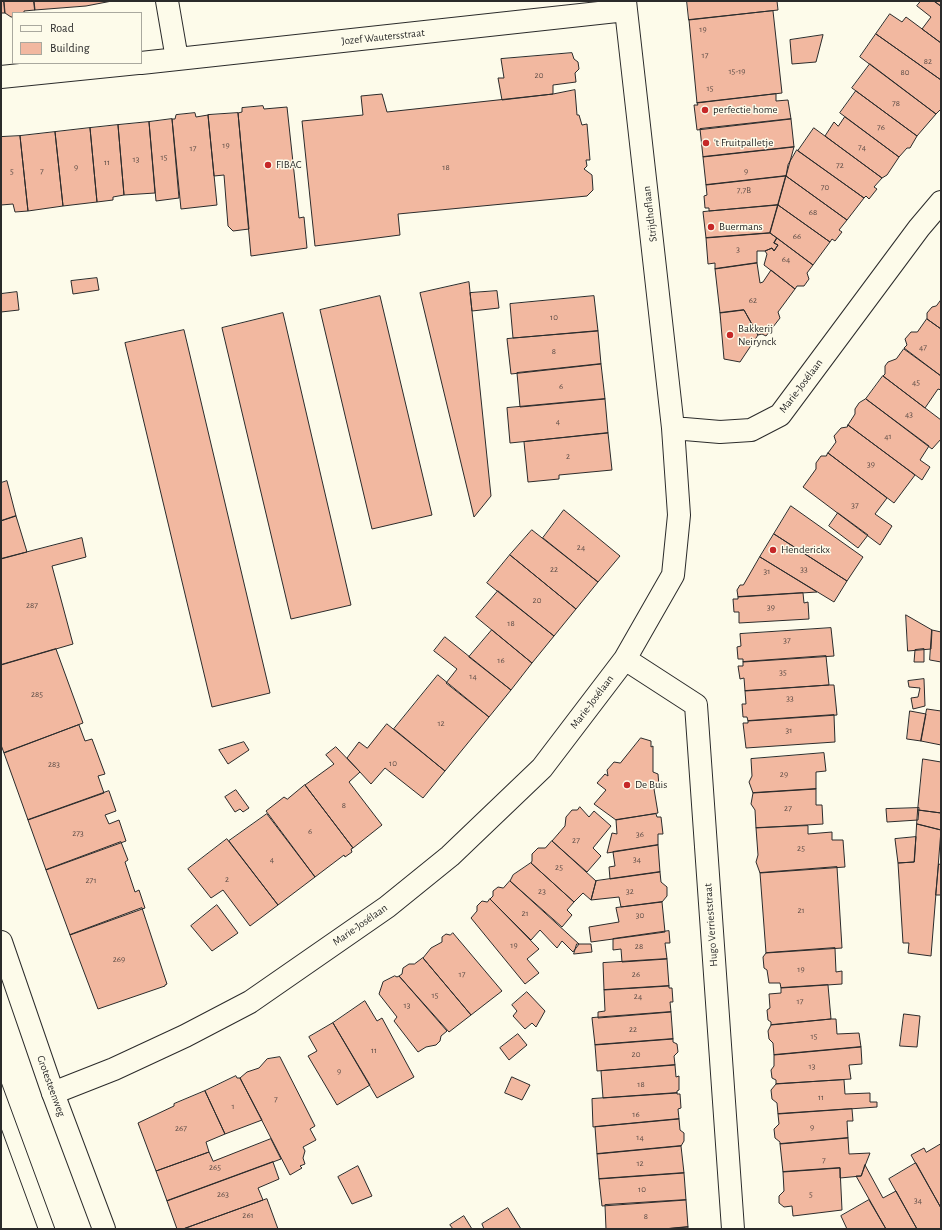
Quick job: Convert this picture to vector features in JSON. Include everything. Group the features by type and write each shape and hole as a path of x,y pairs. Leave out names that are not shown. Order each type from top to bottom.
{"street":[{"path":"167,1 177,59"},
{"name":"Jozef Wautersstraat","path":"142,63 625,5"},
{"name":"Strijdhoflaan","path":"625,5 673,428"},
{"path":"1,77 128,64"},
{"name":"Marie-Josélaan","path":"53,1093 149,1052 250,1002 387,907 450,856 542,768 624,659 673,574 679,515 673,428 720,432 752,430 780,415 914,234 941,202"},
{"name":"Hugo Verrieststraat","path":"624,659 696,705 733,1229"},
{"name":"Grotesteenweg","path":"1,942 53,1093 104,1229"}],"building":[{"path":"1,1 4,1 5,13 1,13"},
{"path":"4,1 34,1 35,10 12,12 12,17 5,13"},
{"path":"34,1 112,1 86,6 35,10"},
{"path":"687,1 777,1 778,10 689,20"},
{"path":"921,1 934,1 941,6 941,43 922,29 931,17 917,6"},
{"path":"934,1 941,1 941,6"},
{"path":"773,11 782,93 697,103 689,20"},
{"path":"890,14 902,22 906,17 941,43 941,80 876,34"},
{"path":"876,34 941,80 941,109 936,114 860,57"},
{"path":"823,35 816,62 792,64 790,40"},
{"path":"572,53 574,59 578,62 579,69 575,73 576,82 553,85 553,94 502,100 498,78 504,78 501,59"},
{"path":"870,64 936,114 917,136 852,88"},
{"path":"575,90 577,115 579,115 582,125 587,124 590,160 586,160 587,166 584,169 592,175 593,190 587,196 398,214 400,235 315,246 302,121 363,115 361,96 382,94 387,112 553,94"},
{"path":"856,91 917,136 910,148 907,148 899,157 840,113"},
{"path":"776,94 776,101 788,100 791,119 697,130 694,105 698,105 697,103"},
{"name":"FIBAC","path":"263,106 264,109 287,107 299,218 304,217 307,248 251,256 238,113 242,112 242,108"},
{"path":"195,113 196,117 208,115 217,205 181,209 172,119 175,119 176,115"},
{"path":"238,113 249,229 233,231 228,226 224,175 214,176 208,115"},
{"path":"845,117 899,157 887,175 882,178 825,136 834,122 838,126"},
{"path":"172,119 179,198 156,201 149,122"},
{"path":"791,119 794,147 703,157 700,129"},
{"path":"149,122 155,193 124,195 118,125"},
{"path":"118,125 124,195 113,197 113,200 97,202 90,128"},
{"path":"90,128 97,202 63,206 55,132"},
{"path":"814,128 882,178 874,187 877,189 869,199 866,196 864,198 798,151"},
{"path":"55,132 63,206 28,211 20,136"},
{"path":"20,136 28,211 15,212 13,204 1,205 1,137"},
{"path":"794,147 786,176 706,185 703,157"},
{"path":"797,150 864,198 847,220 786,176 788,165"},
{"path":"786,176 847,220 839,230 842,232 835,241 832,239 830,242 778,205"},
{"path":"786,176 778,205 709,211 709,208 705,208 704,196 707,195 706,185"},
{"path":"778,205 830,242 813,265 770,233"},
{"path":"778,205 770,233 706,238 703,212"},
{"path":"770,233 777,238 774,243 778,245 774,251 772,248 765,251 757,251 757,263 715,269 715,263 708,264 706,238"},
{"path":"777,238 813,265 807,273 809,279 804,286 797,286 795,289 764,265 767,254 765,251 772,248 774,251 778,245 774,243"},
{"path":"757,263 760,283 763,282 771,270 795,289 778,312 780,318 766,336 762,334 758,335 744,310 720,313 715,269"},
{"path":"97,278 99,290 73,294 71,281"},
{"path":"469,282 491,496 474,517 420,293"},
{"path":"497,291 499,308 472,311 470,293"},
{"path":"17,292 19,310 1,312 1,294"},
{"path":"380,296 432,515 372,529 320,310"},
{"path":"594,296 598,331 513,338 510,304"},
{"path":"941,300 941,329 927,319 927,313"},
{"path":"744,310 758,335 740,362 724,359 720,313"},
{"path":"283,313 351,605 291,619 222,328"},
{"path":"927,319 941,329 941,376 904,348 907,345 905,339 911,332 917,332"},
{"path":"184,330 270,693 212,707 125,343"},
{"path":"598,331 601,364 511,374 507,339"},
{"path":"904,349 941,376 941,390 938,389 925,408 883,376 885,374 885,366 888,362 896,359"},
{"path":"601,364 605,399 520,407 517,373"},
{"path":"883,376 941,420 941,439 932,449 866,399"},
{"path":"605,399 608,433 510,443 507,408"},
{"path":"866,399 929,446 920,460 930,467 922,480 848,425 855,414 855,409 859,403"},
{"path":"848,425 915,475 894,503 828,453 836,442 834,436 841,428 847,427"},
{"path":"608,433 612,470 559,475 559,479 528,482 524,442"},
{"path":"828,453 887,498 875,514 892,526 880,545 803,487 816,469 816,463 821,456 826,456"},
{"path":"7,481 16,516 1,521 1,483"},
{"path":"791,506 863,557 847,581 774,534"},
{"path":"564,510 620,556 598,582 543,538"},
{"path":"838,513 868,535 858,548 829,526"},
{"path":"16,516 27,552 1,559 1,521"},
{"path":"532,530 598,582 576,609 510,555"},
{"path":"774,534 847,581 834,602 760,557"},
{"path":"82,538 86,557 52,566 73,644 1,665 1,559"},
{"path":"510,555 576,609 554,636 487,583"},
{"path":"760,557 817,592 738,597 737,590 740,585 743,585"},
{"path":"498,591 554,636 532,663 476,617"},
{"path":"803,593 804,603 808,602 809,619 739,623 739,612 734,612 733,599 738,599 738,597"},
{"path":"906,615 932,630 931,649 908,651"},
{"path":"831,628 834,656 743,662 743,659 738,659 737,647 741,646 740,634"},
{"path":"492,630 532,663 511,690 469,657"},
{"path":"932,630 941,632 941,662 930,660"},
{"path":"445,637 511,690 489,717 446,683 457,669 434,651"},
{"path":"56,649 83,723 4,753 1,745 1,665"},
{"path":"924,649 924,662 914,662 915,650"},
{"path":"826,656 829,685 745,691 744,678 740,679 738,666 743,666 743,662"},
{"path":"438,675 489,717 445,771 394,729"},
{"path":"924,679 925,706 913,709 911,698 918,697 920,688 909,687 908,681"},
{"path":"834,685 837,715 748,721 747,717 743,717 742,704 746,704 745,691"},
{"path":"927,709 941,711 941,745 921,741"},
{"path":"910,711 926,714 921,741 907,739"},
{"path":"834,715 835,742 746,748 743,723 748,723 748,721"},
{"path":"387,724 445,771 423,798 385,768 371,784 347,758 359,742 367,748"},
{"path":"79,725 85,741 92,739 105,774 98,776 104,793 28,820 4,753"},
{"path":"641,738 651,741 651,747 653,746 653,772 658,774 659,786 654,789 658,813 616,820 594,804 606,790 597,783 605,774 608,776 607,770 614,762 620,763"},
{"path":"244,742 249,750 228,764 219,750"},
{"path":"336,747 360,772 349,782 382,825 353,848 305,785 334,764 326,755"},
{"path":"824,753 826,771 816,772 816,789 753,793 749,782 752,776 751,759"},
{"path":"923,759 941,762 941,813 918,810"},
{"path":"305,785 353,848 351,849 352,852 345,857 344,855 315,877 266,811 284,797 287,799"},
{"path":"816,789 816,805 822,805 823,824 756,828 755,810 751,804 753,793"},
{"path":"236,790 249,808 243,812 240,809 235,812 225,797"},
{"path":"109,791 116,811 105,815 109,824 119,820 126,841 46,870 28,820"},
{"path":"580,807 589,817 594,811 611,826 593,848 601,856 587,872 552,841 565,826 566,817 572,810 577,810"},
{"path":"919,808 918,820 887,822 886,809"},
{"path":"918,810 941,813 941,830 917,824"},
{"path":"267,814 315,877 278,905 229,841"},
{"path":"656,814 657,817 661,817 663,834 658,834 658,845 607,853 612,833 617,834 616,820"},
{"path":"917,824 941,830 931,956 908,953 909,943 903,943 898,863 914,862"},
{"path":"808,826 808,834 832,832 832,840 843,840 845,867 760,873 756,862 758,855 756,828"},
{"path":"916,837 914,862 898,863 895,839"},
{"path":"227,839 278,905 250,926 223,890 211,898 188,869"},
{"path":"552,841 596,881 591,900 583,893 574,902 531,863 532,854 538,848 545,848"},
{"path":"121,842 128,860 125,862 135,892 139,890 145,908 70,935 46,870"},
{"path":"658,845 660,872 610,879 609,867 615,866 613,852"},
{"path":"531,863 574,902 567,910 572,915 562,927 510,881 513,875"},
{"path":"939,864 941,865 941,895 936,895"},
{"path":"837,867 842,948 766,953 760,873"},
{"path":"660,872 661,882 667,887 667,896 662,902 621,907 619,897 591,900 596,881"},
{"path":"510,881 579,944 573,952 562,941 557,948 540,930 531,940 490,899 493,896 493,891 498,887 503,888"},
{"path":"490,899 539,949 527,959 539,973 525,984 471,918 477,911 477,906 482,901 487,902"},
{"path":"662,902 665,932 591,942 589,927 619,922 616,908"},
{"path":"217,905 238,933 212,951 191,926"},
{"path":"142,908 167,984 98,1009 70,935"},
{"path":"669,931 670,943 665,943 667,959 622,962 621,949 613,950 613,939"},
{"path":"453,933 502,991 471,1015 423,958 431,948 442,942 442,937 446,934 450,935"},
{"path":"577,944 591,944 592,952 574,954"},
{"path":"835,948 836,972 842,971 842,984 781,988 780,983 769,983 767,970 764,968 763,957 766,953"},
{"path":"423,958 471,1015 449,1032 399,976 402,974 403,968 409,964 414,964"},
{"path":"667,959 669,986 604,990 603,963"},
{"path":"395,976 399,976 447,1031 441,1036 440,1041 436,1045 426,1047 418,1052 394,1021 397,1017 379,994 383,982"},
{"path":"828,985 831,1019 771,1025 771,1022 768,1020 767,1010 770,1008 769,994 781,993 781,988"},
{"path":"669,986 669,988 672,988 673,1002 670,1002 671,1012 598,1018 598,1012 605,1011 604,990"},
{"path":"527,992 545,1011 536,1027 532,1023 525,1029 513,1016 517,1011 512,1005"},
{"path":"365,1001 377,1021 382,1018 414,1077 377,1098 333,1023"},
{"path":"671,1012 673,1039 595,1045 592,1018"},
{"path":"904,1014 920,1016 917,1047 900,1046"},
{"path":"836,1019 837,1034 859,1033 861,1047 774,1055 773,1043 769,1039 768,1031 771,1025"},
{"path":"333,1023 370,1085 337,1105 308,1056 317,1051 309,1037"},
{"path":"518,1034 527,1045 509,1060 500,1048"},
{"path":"673,1039 673,1042 677,1044 678,1052 674,1056 675,1065 597,1071 595,1045"},
{"path":"861,1047 862,1064 849,1065 851,1079 776,1084 776,1080 772,1078 771,1070 774,1066 774,1055"},
{"path":"280,1057 315,1126 310,1129 316,1140 303,1147 305,1151 303,1158 305,1164 300,1166 302,1168 290,1175 240,1078 247,1072 259,1068 267,1059"},
{"path":"675,1065 676,1077 679,1076 679,1090 677,1093 603,1098 601,1071"},
{"path":"236,1076 237,1078 240,1078 262,1120 225,1134 205,1091"},
{"path":"512,1077 530,1085 522,1100 505,1093"},
{"path":"844,1080 845,1094 870,1093 870,1102 877,1102 877,1107 778,1114 777,1103 772,1099 771,1090 776,1084"},
{"path":"205,1091 225,1134 206,1142 209,1152 156,1171 138,1123 174,1106 174,1104"},
{"path":"680,1094 681,1108 678,1109 679,1119 593,1127 592,1099"},
{"path":"852,1109 853,1121 847,1121 848,1138 780,1144 780,1142 775,1138 774,1129 779,1124 778,1114"},
{"path":"679,1119 680,1130 684,1133 684,1141 681,1146 597,1154 595,1127"},
{"path":"848,1138 849,1154 870,1153 861,1176 840,1178 840,1168 783,1172 780,1144"},
{"path":"271,1139 281,1159 167,1201 156,1171 209,1152 213,1161"},
{"path":"941,1144 941,1208 911,1155 924,1148 926,1152"},
{"path":"681,1146 684,1173 599,1179 597,1154"},
{"path":"273,1162 279,1179 258,1188 263,1200 183,1229 177,1229 167,1201"},
{"path":"916,1163 941,1208 941,1229 917,1229 889,1179"},
{"path":"865,1165 883,1198 896,1191 917,1229 886,1229 856,1176 861,1176"},
{"path":"358,1166 372,1196 352,1204 338,1177"},
{"path":"840,1168 842,1210 793,1216 792,1206 784,1207 779,1203 779,1196 784,1191 783,1172"},
{"path":"684,1173 686,1200 602,1206 599,1179"},
{"path":"267,1199 278,1229 183,1229 263,1200"},
{"path":"686,1200 688,1227 664,1229 606,1229 605,1205"},
{"path":"869,1200 886,1229 847,1229 841,1216"},
{"path":"508,1208 521,1229 484,1229 482,1224"},
{"path":"464,1216 472,1229 453,1229 450,1225"},
{"path":"688,1227 688,1229 664,1229"}],"tram line":[{"path":"1,1082 55,1229"},
{"path":"1,1128 38,1229"}],"place":[{"name":"perfectie home","path":"705,110"},
{"name":"'t Fruitpalletje","path":"706,143"},
{"name":"FIBAC","path":"268,165"},
{"name":"Buermans","path":"711,227"},
{"name":"Bakkerij Neirynck","path":"730,335"},
{"name":"Henderickx","path":"773,550"},
{"name":"De Buis","path":"627,785"}]}
